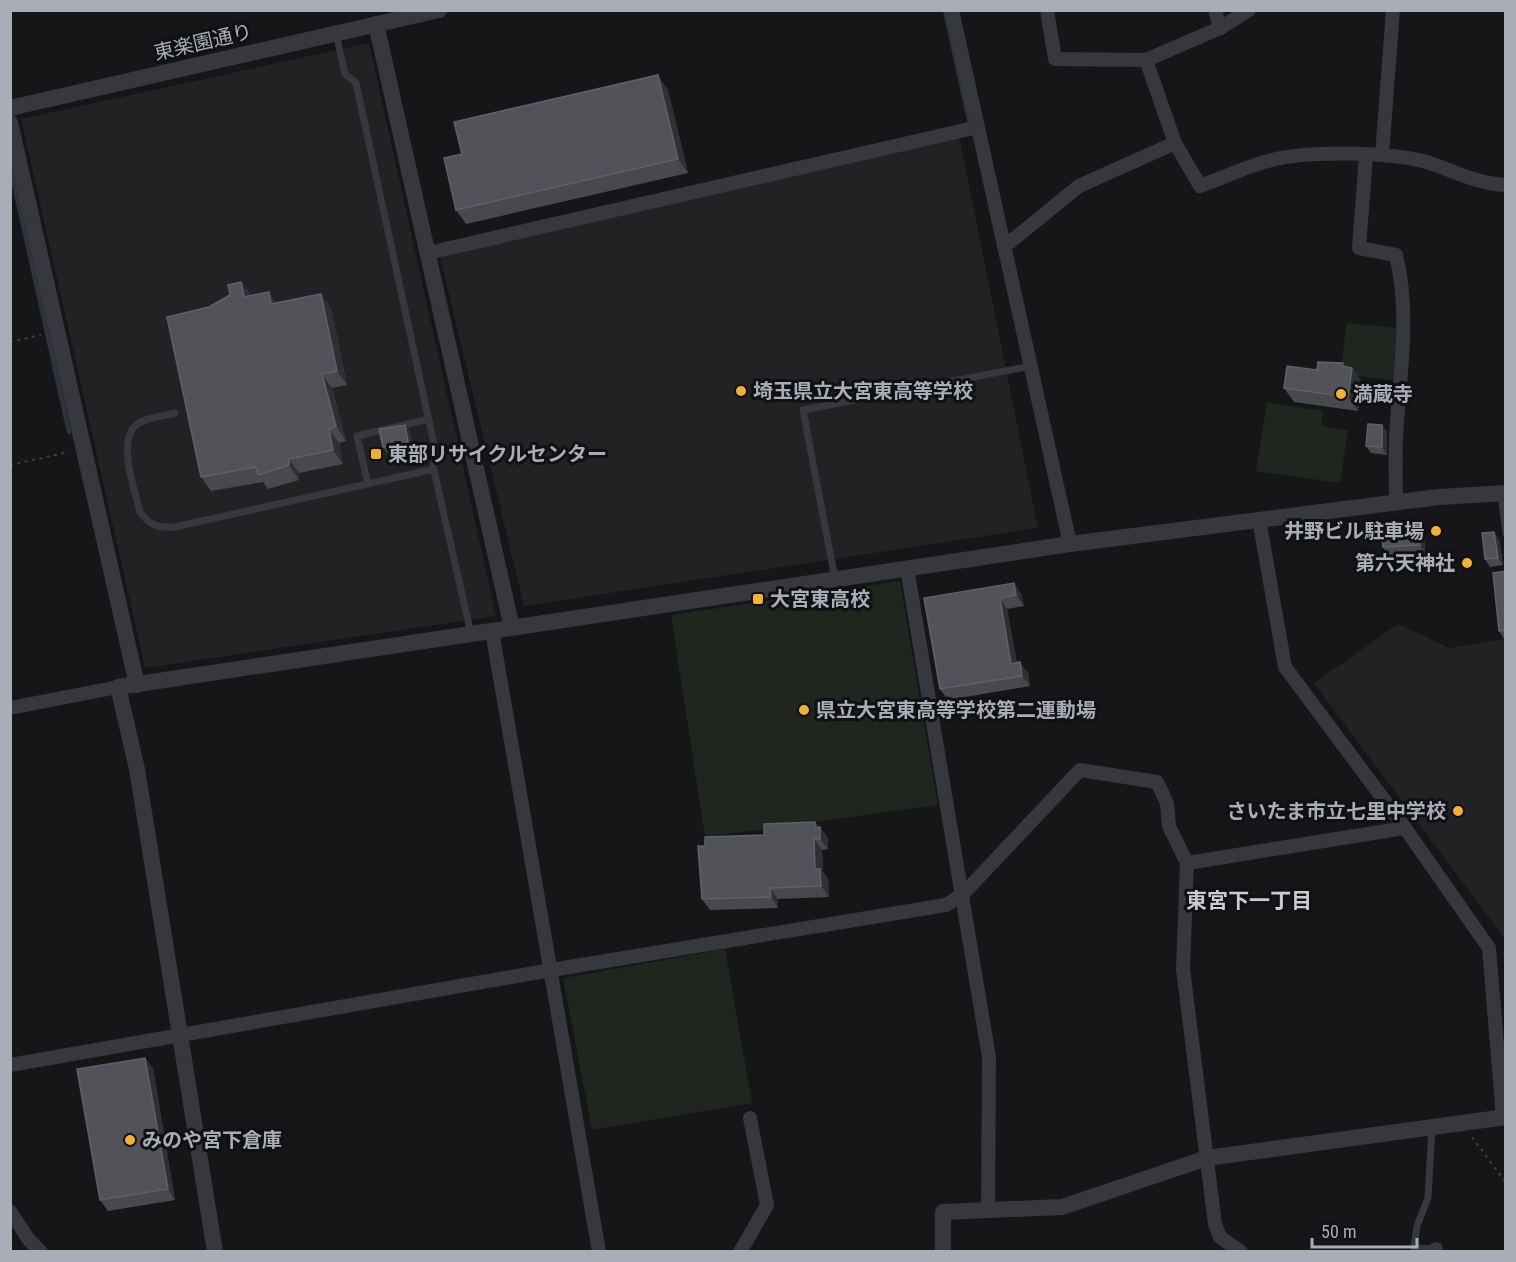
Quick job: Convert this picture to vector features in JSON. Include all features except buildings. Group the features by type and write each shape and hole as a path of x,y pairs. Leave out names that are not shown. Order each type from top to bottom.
{"street":[{"name":"東楽園通り","path":"10,108 439,10"},
{"path":"952,10 1070,544"},
{"path":"1047,10 1054,59 1146,60 1221,28 1250,10"},
{"path":"1215,10 1221,28"},
{"path":"1382,155 1393,10"},
{"path":"376,24 512,628"},
{"path":"1146,60 1175,143 1200,186 1270,160 1318,155 1382,155 1424,162 1475,182 1506,185"},
{"path":"10,122 137,685"},
{"path":"428,253 978,128"},
{"path":"1004,247 1079,186 1175,143"},
{"path":"1366,155 1359,248 1396,255 1402,278 1404,330 1396,439 1396,502"},
{"path":"10,708 118,687 1070,544 1396,502 1503,493"},
{"path":"943,1251 943,1212 1062,1207 1207,1158 1504,1118 1489,948 1405,828 1284,667 1259,519"},
{"path":"907,568 989,1057 987,1210"},
{"path":"492,631 599,1251"},
{"path":"118,687 137,769 182,1035 215,1251"},
{"path":"10,1065 550,970 946,906 962,895 1080,770 1157,782 1167,803 1169,826 1187,863 1183,969 1217,1231 1220,1238 1241,1251"},
{"path":"1187,863 1405,828"},
{"path":"740,1251 767,1205 750,1118"},
{"path":"10,1211 29,1240 41,1251"}],"lane":[{"path":"336,33 345,74 356,83 429,419 437,458 434,469 471,634"},
{"path":"835,579 803,410 1030,366"},
{"path":"175,413 139,422 132,428 127,445 140,512 146,522 155,526 176,528 434,469"},
{"path":"368,484 357,436 429,419"},
{"path":"1503,493 1506,533"},
{"path":"1432,1127 1428,1198 1417,1226 1414,1248 1436,1250"}],"path":[{"path":"10,342 59,332"},
{"path":"10,465 84,448"},
{"path":"1462,1124 1506,1183"}],"shaded area":[{"name":"東部リサイクルセンター","path":"369,43 496,616 145,668 21,119"},
{"name":"埼玉県立大宮東高等学校","path":"959,136 1038,528 524,606 439,253"},
{"path":"1346,323 1399,328 1394,380 1341,374"},
{"path":"1267,402 1323,411 1321,426 1348,430 1340,483 1256,471"},
{"name":"県立大宮東高等学校第二運動場","path":"900,581 938,805 705,837 671,615"},
{"name":"さいたま市立七里中学校","path":"1398,624 1450,648 1505,639 1505,939 1314,683"},
{"path":"725,949 752,1103 592,1130 563,978"}],"waterway":[{"path":"945,10 970,124"},
{"path":"10,166 69,432"}],"place":[{"name":"埼玉県立大宮東高等学校","path":"741,391"},
{"name":"満蔵寺","path":"1341,394"},
{"name":"東部リサイクルセンター","path":"376,454"},
{"name":"井野ビル駐車場","path":"1436,531"},
{"name":"第六天神社","path":"1467,563"},
{"name":"大宮東高校","path":"758,599"},
{"name":"県立大宮東高等学校第二運動場","path":"804,710"},
{"name":"さいたま市立七里中学校","path":"1458,811"},
{"name":"みのや宮下倉庫","path":"130,1140"}],"district":[{"name":"東宮下一丁目","path":"1249,901"}]}
